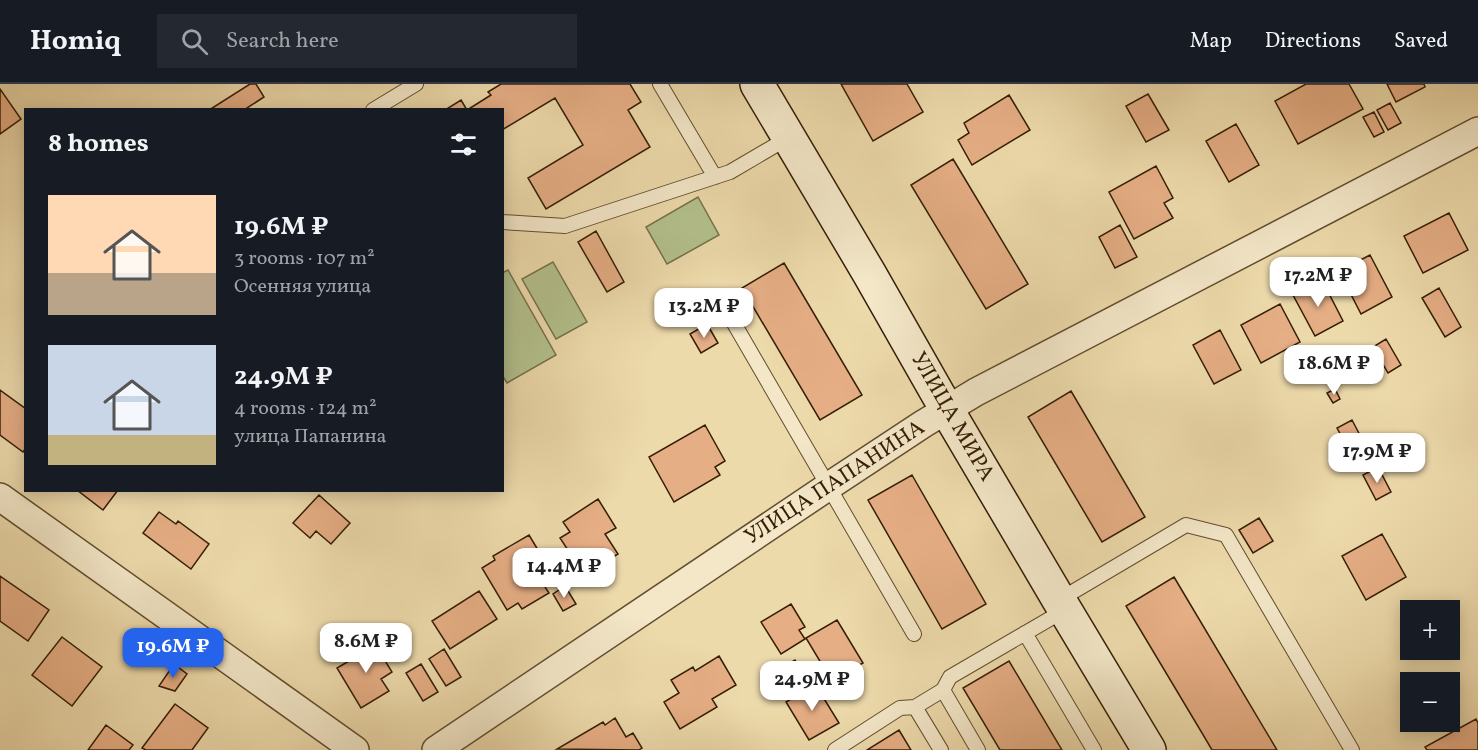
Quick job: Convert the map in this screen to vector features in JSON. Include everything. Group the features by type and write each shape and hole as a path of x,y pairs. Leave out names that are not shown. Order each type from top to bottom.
{"street":[{"name":"УЛИЦА МИРА","path":"757,84 1149,750"},
{"name":"УЛИЦА ПАПАНИНА","path":"436,750 829,486 976,392 1478,131"},
{"path":"0,497 356,750"}],"lane":[{"path":"376,108 416,84"},
{"path":"660,84 715,177"},
{"path":"504,222 565,226 729,172 788,138"},
{"path":"728,313 914,634"},
{"path":"835,750 900,708 915,707 943,690 950,678 1025,633 1062,605 1186,525 1226,536 1352,750"},
{"path":"1025,633 1094,750"},
{"path":"943,690 978,750"},
{"path":"915,707 941,750"}],"green space":[{"path":"698,197 719,235 667,264 646,227"},
{"path":"553,262 587,322 556,339 522,279"},
{"path":"508,270 556,355 507,383 504,378 504,272"}],"building":[{"path":"250,84 256,84 264,97 247,108 212,108"},
{"path":"501,84 630,84 641,102 628,110 650,147 546,209 528,178 583,145 555,98 504,129 504,108 470,108 491,95 488,92"},
{"path":"841,84 907,84 923,112 873,141"},
{"path":"1306,84 1349,84 1363,109 1298,144 1275,101"},
{"path":"1387,84 1424,84 1425,87 1396,102"},
{"path":"0,89 21,119 0,134"},
{"path":"1148,94 1169,130 1146,142 1126,106"},
{"path":"1009,95 1030,130 972,165 958,140 969,133 964,123"},
{"path":"461,100 466,108 448,108"},
{"path":"1390,103 1401,123 1388,130 1377,110"},
{"path":"1374,112 1384,132 1374,137 1363,117"},
{"path":"1236,124 1259,165 1229,182 1206,141"},
{"path":"953,159 1028,284 986,309 911,185"},
{"path":"1156,166 1173,198 1164,203 1173,218 1134,239 1109,192"},
{"path":"1449,213 1468,250 1423,273 1404,236"},
{"path":"1120,225 1137,257 1115,268 1099,237"},
{"path":"596,231 624,282 607,292 578,242"},
{"path":"1370,255 1392,297 1361,314 1339,271"},
{"path":"784,263 862,395 820,420 742,288"},
{"path":"1322,280 1343,321 1315,336 1293,295"},
{"path":"1439,288 1461,327 1445,337 1422,298"},
{"path":"1280,304 1300,342 1261,363 1241,325"},
{"path":"707,324 718,343 701,353 690,334"},
{"path":"1220,330 1241,370 1214,384 1193,345"},
{"path":"1386,339 1401,365 1388,373 1373,347"},
{"path":"1335,389 1340,399 1333,403 1327,393"},
{"path":"0,390 24,408 24,451 0,435"},
{"path":"1071,391 1145,517 1102,542 1028,417"},
{"path":"1352,420 1363,441 1348,448 1337,428"},
{"path":"705,425 725,461 715,467 720,475 674,502 649,457"},
{"path":"1378,467 1391,492 1376,500 1363,475"},
{"path":"912,475 986,604 942,629 868,500"},
{"path":"80,492 116,492 103,510"},
{"path":"319,495 350,523 331,544 316,531 310,538 293,523"},
{"path":"598,499 616,528 605,534 618,554 594,569 587,557 577,564 560,538 570,532 563,522"},
{"path":"159,512 176,524 178,521 209,544 191,569 143,533"},
{"path":"1259,518 1273,541 1253,553 1239,530"},
{"path":"1382,534 1406,577 1366,600 1342,556"},
{"path":"529,535 556,580 545,587 549,593 522,609 518,603 507,610 482,568 495,560 493,556"},
{"path":"0,576 49,610 28,641 0,621"},
{"path":"1174,577 1277,750 1212,750 1126,606"},
{"path":"565,586 576,604 563,611 553,594"},
{"path":"479,591 497,619 450,649 432,621"},
{"path":"791,604 805,627 799,630 805,639 781,654 761,622"},
{"path":"837,620 863,663 839,677 830,664 824,668 806,638"},
{"path":"62,637 102,667 72,706 32,675"},
{"path":"373,641 392,672 381,679 389,691 361,708 337,668 354,658 351,655"},
{"path":"444,649 461,677 446,686 429,659"},
{"path":"719,656 736,685 712,699 717,707 680,729 664,702 679,693 671,680 693,667 695,671"},
{"path":"795,660 805,678 790,688 778,670"},
{"path":"1009,661 1062,750 1000,750 963,688"},
{"path":"174,664 187,674 175,691 159,686"},
{"path":"421,664 438,692 423,701 406,673"},
{"path":"815,684 839,723 809,740 786,702"},
{"path":"175,704 208,728 192,750 146,750 142,748"},
{"path":"615,718 626,737 633,733 642,748 639,750 557,749 603,722 605,725"},
{"path":"1476,719 1478,750 1427,750 1425,747 1452,732 1460,732 1460,728"},
{"path":"106,725 133,745 129,750 88,750"},
{"path":"899,730 911,750 867,750"}]}
